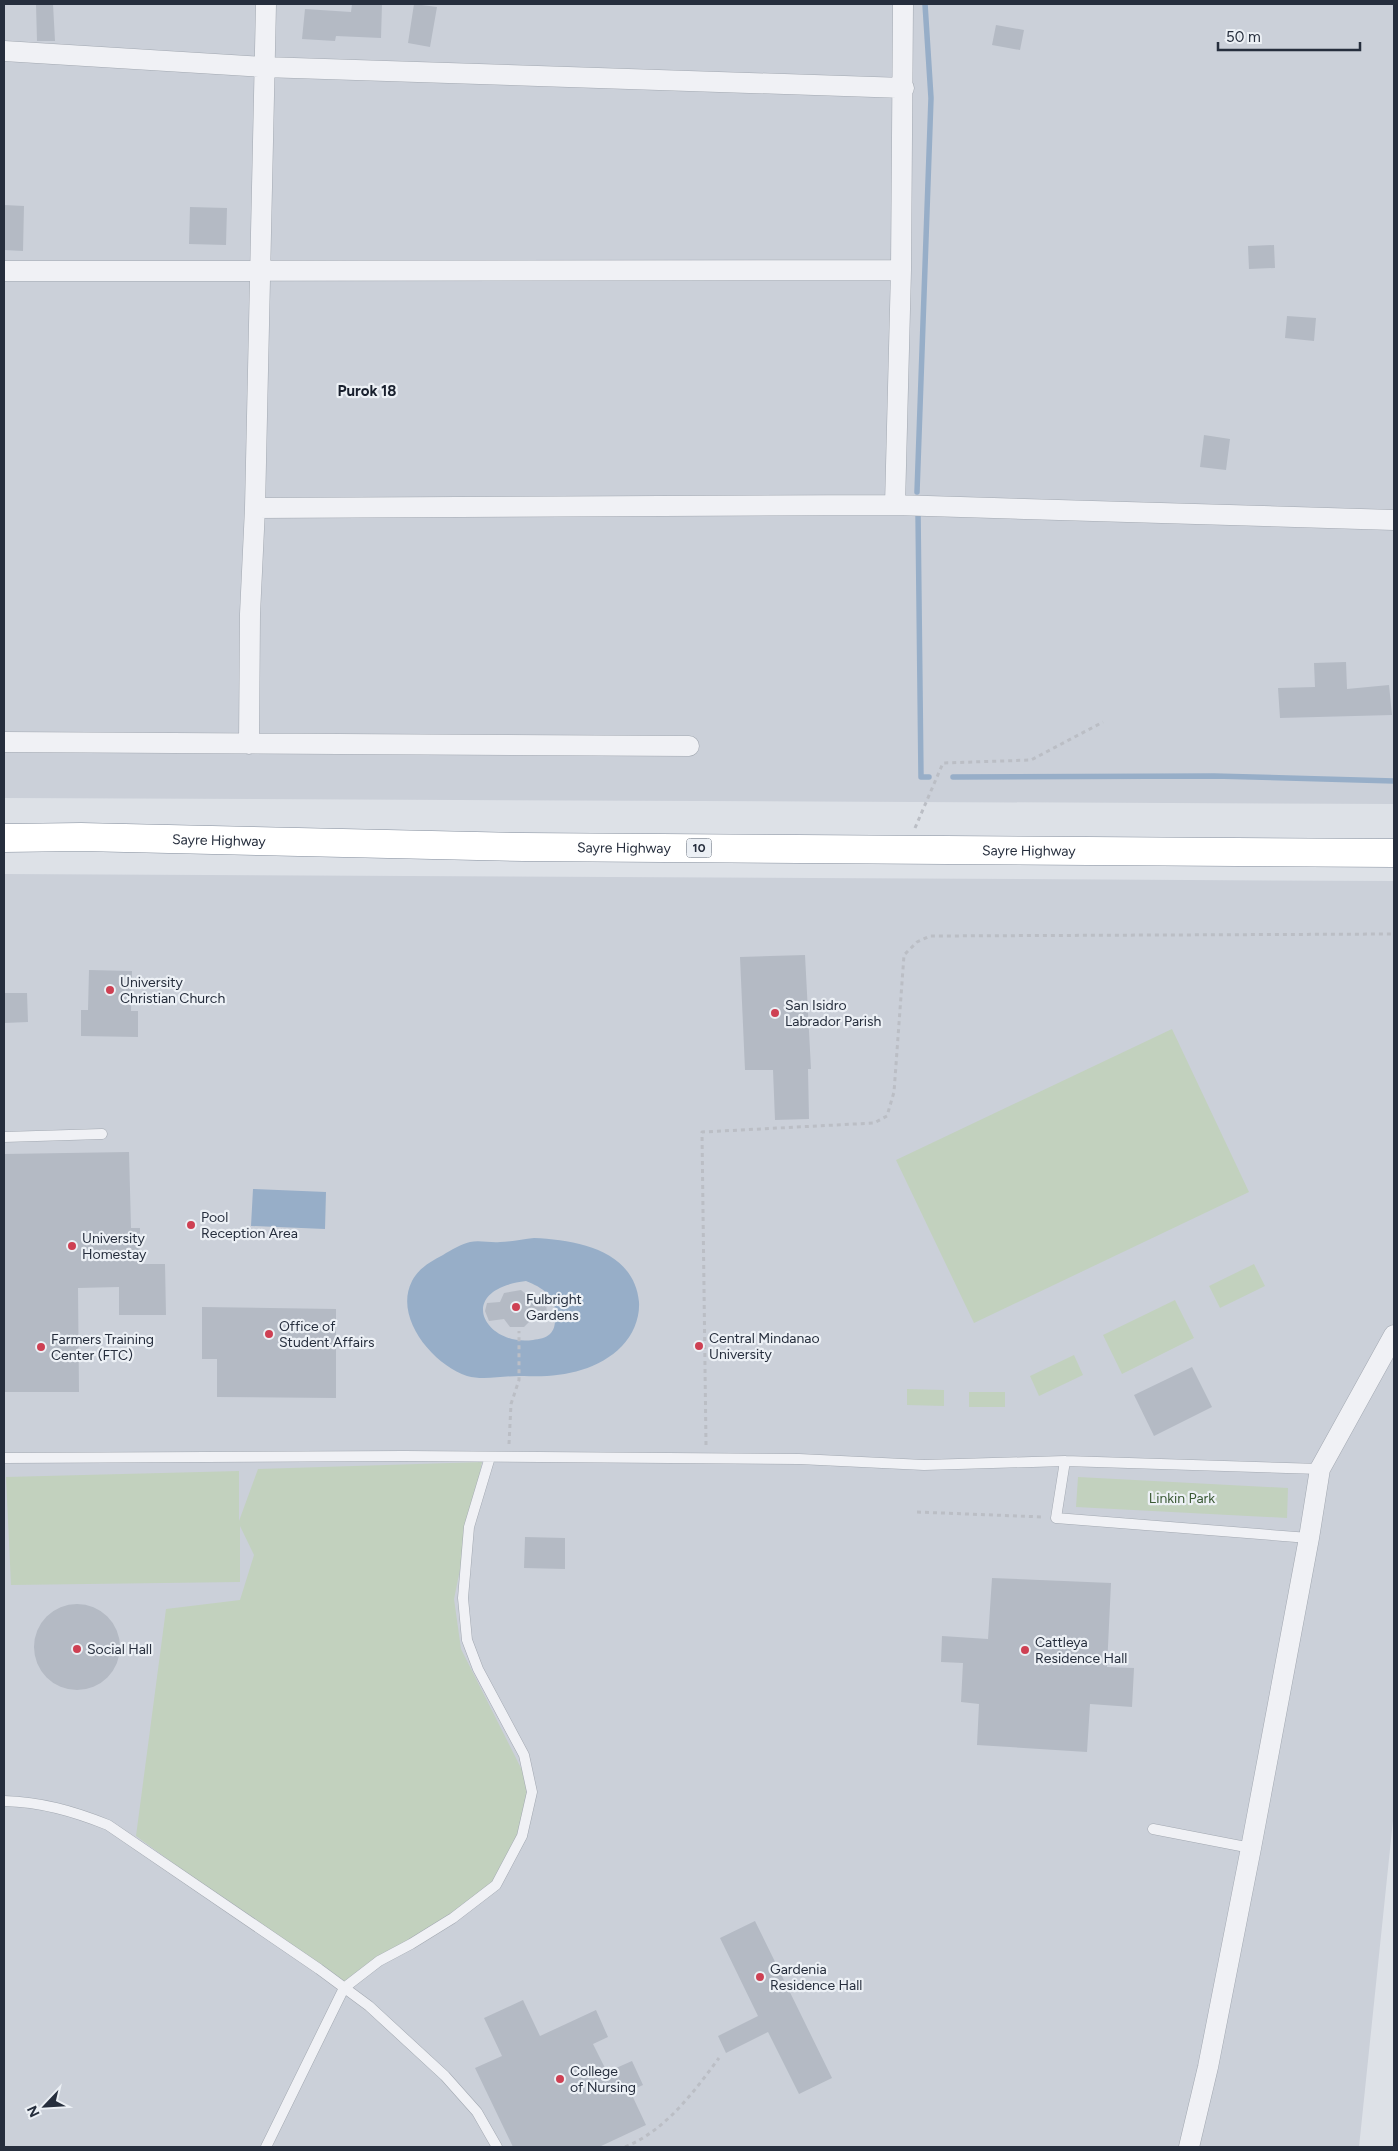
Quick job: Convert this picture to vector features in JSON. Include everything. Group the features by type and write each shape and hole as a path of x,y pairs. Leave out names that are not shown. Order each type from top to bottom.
{"highway":[{"name":"Sayre Highway","path":"4,838 81,836 524,847 1394,853"}],"street":[{"path":"249,744 250,614 255,508 263,67 266,4"},
{"path":"894,505 901,270 904,88 903,4"},
{"path":"4,51 263,67 904,88"},
{"path":"4,271 901,270"},
{"path":"255,508 894,505 1394,520"},
{"path":"4,742 689,746"},
{"path":"1189,2147 1251,1848 1309,1538 1320,1469 1394,1335"}],"lane":[{"path":"4,1137 102,1134"},
{"path":"4,1458 197,1455 799,1459 924,1465 1064,1461 1320,1469"},
{"path":"266,2147 344,1988 379,1961 453,1918 496,1885 522,1836 532,1792 524,1755 478,1669 467,1640 462,1598 469,1526 490,1457"},
{"path":"1064,1461 1056,1518 1309,1538"},
{"path":"4,1801 33,1802 72,1810 108,1825 344,1988 369,2006 445,2076 477,2112 497,2147"},
{"path":"1153,1829 1251,1848"}],"path":[{"path":"906,850 943,763 1032,760 1103,722"},
{"path":"706,1459 702,1132 874,1123 888,1116 894,1092 904,955 917,942 930,936 1394,934"},
{"path":"509,1457 511,1404 519,1380 519,1331"},
{"path":"917,1512 1056,1518"},
{"path":"625,2147 640,2141 666,2122 695,2090 718,2058"}],"shaded area":[{"path":"4,4 1394,4 1394,804 4,798"},
{"name":"Central Mindanao University","path":"4,874 1394,881 1394,1811 1359,2147 4,2147"}],"green space":[{"path":"1172,1029 1249,1192 974,1323 896,1160"},
{"path":"1254,1264 1265,1286 1220,1308 1209,1286"},
{"path":"1175,1300 1194,1338 1122,1374 1103,1335"},
{"path":"1074,1355 1083,1375 1039,1396 1030,1376"},
{"path":"907,1389 944,1390 944,1406 907,1405"},
{"path":"969,1392 1005,1392 1005,1407 969,1407"},
{"path":"482,1462 454,1599 461,1649 531,1788 522,1836 496,1885 344,1988 136,1836 166,1609 240,1600 254,1555 240,1526 240,1582 11,1585 6,1477 239,1471 239,1521 258,1469"},
{"name":"Linkin Park","path":"1078,1477 1288,1488 1287,1518 1076,1507"}],"water":[{"path":"253,1189 326,1192 325,1229 251,1226"},
{"path":"534,1238 585,1245 615,1259 627,1270 635,1284 639,1308 637,1320 626,1342 601,1362 576,1371 550,1376 481,1378 467,1376 442,1362 430,1351 412,1324 408,1310 408,1295 412,1281 425,1266 463,1244 474,1241 504,1242","holes":["526,1281 539,1287 552,1300 555,1324 550,1334 544,1337 535,1340 516,1340 501,1335 490,1327 484,1316 483,1305 490,1295 503,1286"]}],"building":[{"path":"36,4 53,4 55,41 37,41"},
{"path":"352,4 382,4 381,38 336,36 335,41 302,39 305,9 351,12"},
{"path":"414,4 437,7 430,47 408,43"},
{"path":"996,25 1024,30 1020,50 992,45"},
{"path":"4,205 24,206 23,251 4,250"},
{"path":"190,207 227,208 226,245 189,244"},
{"path":"1274,245 1275,268 1249,269 1248,246"},
{"path":"1287,316 1316,318 1314,341 1285,338"},
{"path":"1204,435 1230,439 1226,470 1200,467"},
{"path":"1346,662 1347,689 1389,685 1392,715 1280,718 1278,688 1315,687 1314,663"},
{"name":"San Isidro Labrador Parish","path":"805,955 811,1069 808,1069 809,1119 775,1120 773,1070 745,1070 740,957"},
{"name":"University Christian Church","path":"89,970 132,971 131,1011 138,1011 138,1037 81,1036 81,1010 88,1010"},
{"path":"4,993 27,993 28,1022 4,1023"},
{"name":"University Homestay","path":"129,1152 131,1228 140,1228 140,1264 165,1264 166,1315 119,1315 119,1287 78,1288 79,1392 4,1392 4,1154"},
{"name":"Fulbright Gardens","path":"521,1290 529,1297 546,1299 547,1318 531,1320 524,1327 510,1327 504,1319 489,1321 485,1311 487,1303 500,1302 504,1293"},
{"name":"Office of Student Affairs","path":"202,1307 336,1309 336,1398 217,1397 217,1359 202,1359"},
{"path":"1192,1367 1212,1407 1154,1436 1134,1395"},
{"path":"525,1537 565,1538 565,1569 524,1568"},
{"name":"Cattleya Residence Hall","path":"992,1578 1111,1583 1107,1667 1134,1668 1132,1707 1090,1704 1087,1752 977,1745 979,1704 961,1702 963,1663 941,1662 942,1636 988,1639"},
{"name":"Social Hall","path":"69,1604 85,1604 94,1607 108,1616 117,1630 120,1647 117,1664 108,1678 94,1687 85,1690 69,1690 53,1683 41,1671 34,1655 34,1639 41,1623 53,1611"},
{"name":"Gardenia Residence Hall","path":"755,1921 832,2078 799,2094 768,2032 726,2053 718,2036 758,2016 720,1938"},
{"name":"College of Nursing","path":"523,2000 540,2036 596,2010 608,2037 593,2044 607,2072 632,2061 643,2085 630,2091 646,2125 599,2147 513,2147 475,2068 502,2056 484,2018"}],"waterway":[{"path":"917,492 931,98 925,4"},
{"path":"918,512 921,777 929,777"},
{"path":"953,777 1214,776 1394,781"}],"place":[{"name":"University Christian Church","path":"110,990"},
{"name":"San Isidro Labrador Parish","path":"775,1013"},
{"name":"Pool Reception Area","path":"191,1225"},
{"name":"University Homestay","path":"72,1246"},
{"name":"Fulbright Gardens","path":"516,1307"},
{"name":"Office of Student Affairs","path":"269,1334"},
{"name":"Central Mindanao University","path":"699,1346"},
{"name":"Farmers Training Center (FTC)","path":"41,1347"},
{"name":"Social Hall","path":"77,1649"},
{"name":"Cattleya Residence Hall","path":"1025,1650"},
{"name":"Gardenia Residence Hall","path":"760,1977"},
{"name":"College of Nursing","path":"560,2079"}],"district":[{"name":"Purok 18","path":"367,391"}]}
